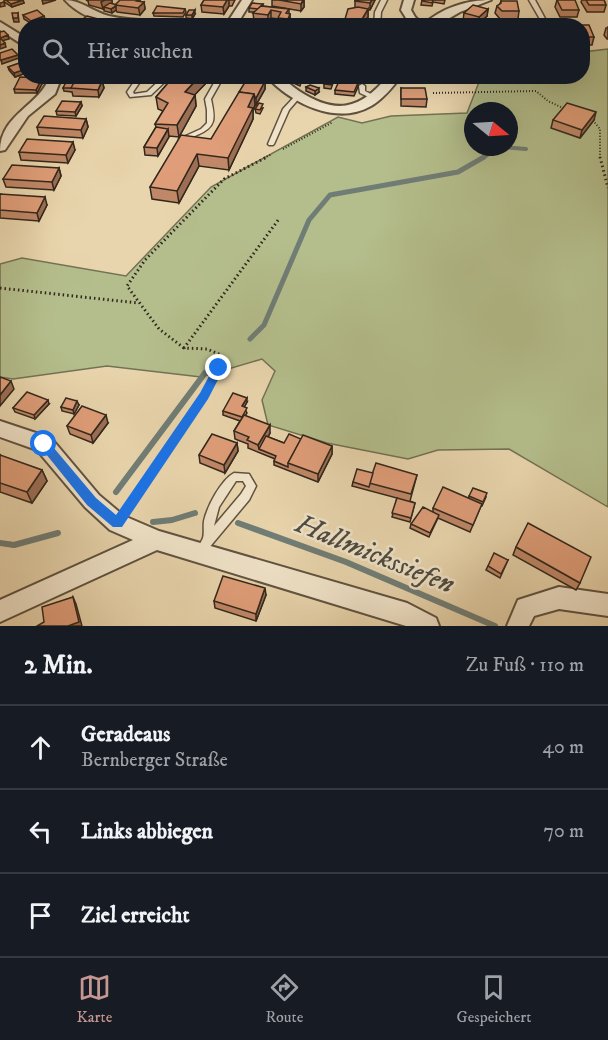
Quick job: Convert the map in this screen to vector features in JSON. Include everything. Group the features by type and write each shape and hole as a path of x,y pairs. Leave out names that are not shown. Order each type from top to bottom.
{"street":[{"path":"70,0 78,8 108,18"},
{"path":"235,18 247,0"},
{"path":"409,0 406,10 410,18"},
{"path":"438,18 461,7 486,0"},
{"path":"0,24 18,38"},
{"path":"0,147 24,113 51,91 53,84"},
{"path":"282,84 298,96 321,108 342,110 359,108 377,99 389,84"},
{"path":"0,429 44,444 92,501 117,523 156,540 204,546 407,614 428,626"},
{"path":"0,611 156,540"},
{"path":"518,626 526,608 559,598 608,605"}],"lane":[{"path":"378,18 384,0"},
{"path":"532,0 542,18"},
{"path":"134,84 129,92 132,96 149,94 160,84"},
{"path":"176,146 181,141 202,133 212,122 208,99 216,84"},
{"path":"362,86 362,92 377,99"},
{"path":"271,144 286,109 298,96"},
{"path":"234,477 246,477 251,486 245,496 204,546 207,528 225,487 234,477"}],"path":[{"path":"433,93 536,91 565,110"},
{"path":"585,116 594,119 602,131 600,154 608,188"},
{"path":"117,523 204,396 219,368 220,355 207,350 184,348 171,342 151,324 127,286 146,260 224,180 335,121"},
{"path":"184,348 279,219"},
{"path":"0,288 138,303"}],"green space":[{"path":"608,49 608,507 509,449 438,450 408,459 327,443 268,425 262,400 275,371 262,359 201,377 107,366 13,379 0,377 0,264 22,258 126,276 211,187 338,117 362,123 391,116 464,113 464,156 518,156 518,102 471,102 478,84 590,84 590,51"}],"building":[{"path":"6,0 23,0 11,4"},
{"path":"120,0 144,2 138,8 115,5"},
{"path":"204,0 227,0 223,7 201,5"},
{"path":"279,0 303,0 301,4"},
{"path":"355,0 372,0 370,3"},
{"path":"557,0 575,0 579,10 562,10"},
{"path":"586,0 604,0 606,5 589,5"},
{"path":"501,1 517,1 519,11 502,11 497,6"},
{"path":"110,3 117,5 111,9 104,7"},
{"path":"252,3 263,4 258,9 249,8"},
{"path":"473,5 488,9 479,17 464,13"},
{"path":"157,6 185,9 183,13 153,13"},
{"path":"261,6 289,9 286,13 290,14 288,18 278,18 281,12 271,10 268,15 253,13"},
{"path":"358,7 368,9 363,18 345,18 348,9"},
{"path":"37,10 44,16 27,18 23,15"},
{"path":"189,10 195,10 192,15 186,15"},
{"path":"12,13 18,13 18,18 13,18"},
{"path":"4,31 8,35 0,38 0,32"},
{"path":"12,49 18,55 0,60 0,53"},
{"path":"18,63 18,72 14,73 8,67"},
{"path":"18,81 18,84 39,84 36,90 14,89"},
{"path":"65,84 74,84 72,88 63,88"},
{"path":"73,84 101,84 98,90 71,88"},
{"path":"167,84 192,84 185,92 195,95 177,125 155,124 168,103 156,97"},
{"path":"244,84 263,84 256,98 254,94 239,92"},
{"path":"338,84 358,84 354,92 335,90"},
{"path":"310,85 319,88 315,91 306,87"},
{"path":"401,88 425,88 427,99 401,99"},
{"path":"239,92 254,94 248,107 253,108 228,158 197,154 177,191 150,187 181,135 211,139"},
{"path":"62,101 81,102 75,112 56,111"},
{"path":"259,103 263,104 260,110 255,109"},
{"path":"567,103 596,112 582,130 553,120"},
{"path":"44,116 86,119 81,130 37,127"},
{"path":"156,127 168,129 157,148 144,147"},
{"path":"27,139 73,142 66,155 19,152"},
{"path":"12,165 59,168 52,182 3,179"},
{"path":"0,194 45,197 37,213 0,210"},
{"path":"0,377 11,381 0,395"},
{"path":"27,392 48,400 34,415 13,408"},
{"path":"233,393 247,398 242,406 247,408 242,417 223,411"},
{"path":"66,398 77,401 73,410 61,407"},
{"path":"82,406 106,415 91,435 67,426"},
{"path":"244,415 270,425 258,445 247,440 249,437 234,431"},
{"path":"212,434 237,443 224,465 199,455"},
{"path":"289,434 301,439 288,467 274,461 276,456 259,449 266,436 284,443"},
{"path":"303,435 332,446 318,474 288,463"},
{"path":"0,455 42,470 27,492 0,483"},
{"path":"376,463 417,475 411,494 369,483"},
{"path":"357,469 373,473 369,487 353,482"},
{"path":"443,487 482,504 473,525 433,508"},
{"path":"473,488 487,493 483,502 469,496"},
{"path":"397,498 415,503 411,518 392,513"},
{"path":"423,507 439,515 430,533 411,524"},
{"path":"528,523 591,557 580,583 516,547"},
{"path":"494,553 508,560 501,574 488,566"},
{"path":"223,576 265,588 256,614 214,601"},
{"path":"73,597 79,622 68,626 37,626 44,622 42,607"}],"waterway":[{"path":"518,148 526,149"},
{"path":"250,339 264,325 309,220 330,195 458,172 484,157"},
{"path":"116,492 205,373"},
{"name":"Hallmickssiefen","path":"153,522 172,520 195,513"},
{"name":"Hallmickssiefen","path":"238,523 346,562 495,626"},
{"name":"Hallmickssiefen","path":"0,543 14,545 58,533"}],"route":[{"path":"44,444 92,501 117,523 204,396 219,368"}]}
